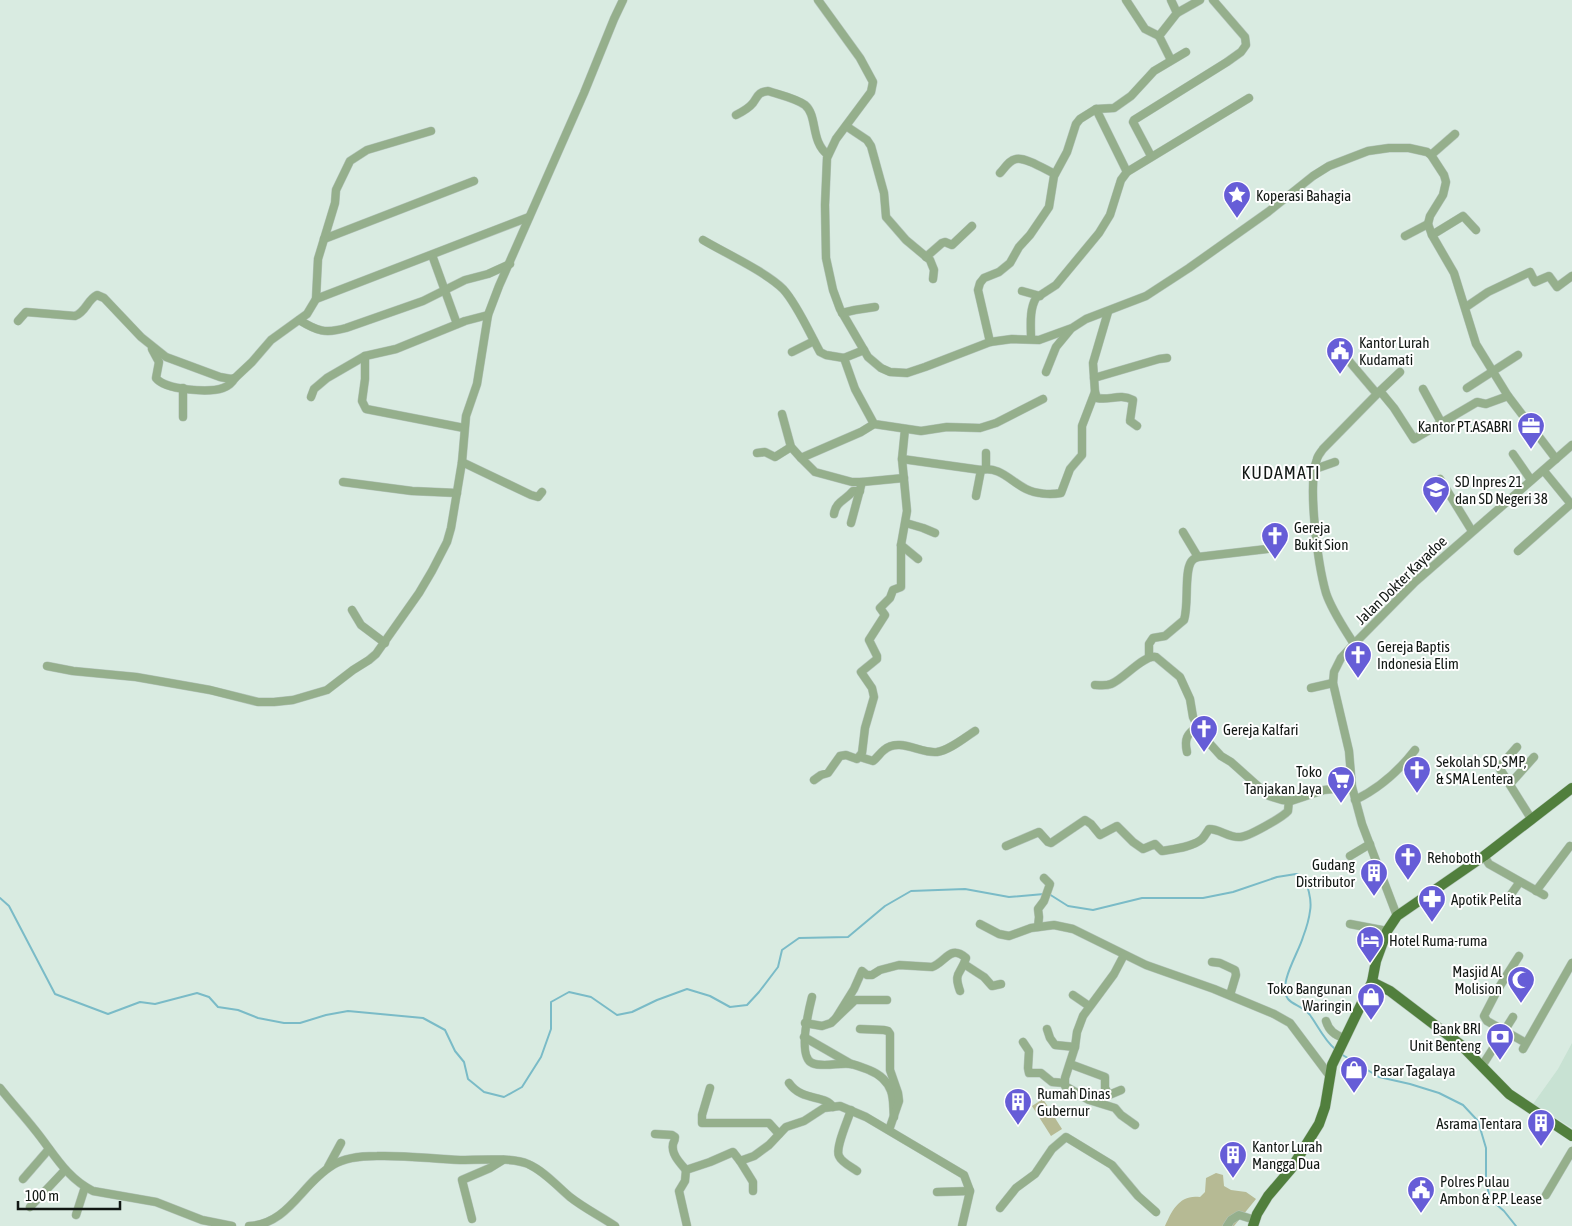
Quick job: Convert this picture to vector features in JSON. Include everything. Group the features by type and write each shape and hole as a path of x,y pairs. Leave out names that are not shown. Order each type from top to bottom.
{"main road":[{"path":"1254,1223 1268,1196 1297,1160 1319,1124 1324,1107 1330,1070 1372,982 1376,961 1387,931 1397,916 1484,856 1572,788"},
{"path":"1372,982 1390,991 1455,1040 1509,1094 1572,1136"}],"street":[{"path":"47,666 73,671 136,677 210,690 258,702 274,702 293,700 327,690 376,654 419,593 442,553 451,528 462,462 466,416 476,384 488,315 496,292 510,264 614,19 624,0"},
{"path":"818,0 860,58 873,82 871,92 836,139 826,162 826,258 834,297 868,357 881,368 890,372 901,373 925,367 990,342 1012,339 1039,340 1054,336 1086,319 1146,296 1268,212 1313,176 1330,166 1368,151 1409,148 1428,152 1441,168 1446,182 1428,224 1432,235 1454,273 1476,344 1508,396 1556,459"},
{"path":"1126,0 1145,29 1159,36 1172,60"},
{"path":"1171,0 1177,13"},
{"path":"1159,36 1177,13 1200,0"},
{"path":"1151,156 1133,122 1134,120 1227,62 1241,52 1246,45 1245,37 1213,0"},
{"path":"990,342 978,290 980,283 988,275 999,272 1008,266 1019,247 1030,235 1049,207 1055,174 1067,152 1076,124 1080,119 1096,109 1114,108 1120,105 1154,71 1186,52"},
{"path":"736,115 752,104 759,93 763,92 800,102 809,109 817,141 828,155"},
{"path":"1031,339 1032,306 1036,298 1056,285 1104,225 1110,215 1121,180 1127,172 1249,98"},
{"path":"1096,109 1127,172"},
{"path":"846,126 867,140 871,146 884,194 885,213 888,221 932,263 932,279"},
{"path":"149,344 159,362 155,375 157,380 165,384 204,390 222,389 232,383 271,340 307,314 316,298 318,259 335,204 336,190 350,161 367,150 430,131"},
{"path":"1431,155 1455,134"},
{"path":"1000,173 1011,161 1020,159 1032,162 1055,174"},
{"path":"324,239 474,181"},
{"path":"1432,235 1464,216 1476,230"},
{"path":"316,298 529,217"},
{"path":"1405,236 1428,224"},
{"path":"926,257 942,243 945,242 952,245 972,226"},
{"path":"703,240 781,287 820,352 826,356 844,358 864,350"},
{"path":"432,255 457,324"},
{"path":"299,320 316,331 337,331 418,302 465,280 488,274 510,264"},
{"path":"1466,307 1488,292 1530,272 1535,282 1549,276 1557,287 1572,276"},
{"path":"1022,291 1040,296"},
{"path":"18,321 26,312 75,316 82,312 91,298 97,295 104,298 149,344 166,357 220,377 235,378"},
{"path":"842,313 875,307"},
{"path":"902,459 983,470 993,469 1030,491 1061,493 1070,469 1082,455 1082,426 1094,392 1092,363 1108,312"},
{"path":"311,397 314,389 327,378 365,356 396,349 457,324 488,315"},
{"path":"1046,372 1056,348 1072,328"},
{"path":"792,352 814,341"},
{"path":"1467,388 1518,354"},
{"path":"365,356 365,379 362,401 366,409 464,428"},
{"path":"844,358 855,389 874,424"},
{"path":"1094,378 1159,358 1167,358"},
{"path":"1349,361 1394,408 1414,439 1477,402 1486,404 1508,396"},
{"path":"1354,644 1336,615 1326,592 1314,519 1313,487 1315,469 1317,459 1327,443 1400,372"},
{"path":"183,388 184,417"},
{"path":"1423,389 1442,422"},
{"path":"1094,392 1101,399 1119,396 1133,400 1130,421 1137,426"},
{"path":"801,458 861,432 874,424 921,431 947,427 980,428 996,423 1043,399"},
{"path":"782,414 791,447 816,472 852,482 904,478"},
{"path":"814,780 828,773 840,756 846,755 857,759 862,753 865,728 874,697 872,688 861,672 877,658 869,640 884,617 885,614 880,608 890,598 893,590 901,588 901,545 907,511 902,459 905,428"},
{"name":"Jalan Dokter Kayadoe","path":"1333,683 1336,666 1354,644 1415,582 1572,445"},
{"path":"757,453 764,452 776,457 791,447"},
{"path":"976,496 986,452"},
{"path":"1513,454 1531,480"},
{"path":"462,462 530,495 539,497 542,492"},
{"path":"1315,469 1335,462"},
{"path":"1518,551 1571,503 1544,471"},
{"path":"1440,479 1472,531"},
{"path":"343,482 412,491 456,494"},
{"path":"851,523 862,482"},
{"path":"834,514 838,503 849,496 853,490 860,491"},
{"path":"906,523 935,533"},
{"path":"1183,532 1198,557"},
{"path":"901,545 918,559"},
{"path":"1149,657 1149,644 1153,638 1166,636 1184,620 1190,563 1198,557 1268,549"},
{"path":"352,610 361,625 385,643"},
{"path":"1095,686 1110,685 1149,657 1156,657 1180,676 1190,699 1193,717 1198,727 1221,756 1231,762 1269,796 1282,800 1301,799 1324,790 1352,787"},
{"path":"1311,688 1333,683 1349,751 1355,800 1397,916"},
{"path":"1187,752 1185,740 1198,727"},
{"path":"860,756 873,761 884,749 897,745 939,752 952,746 974,731"},
{"path":"1517,747 1500,767 1532,820"},
{"path":"1355,800 1373,791 1388,780 1400,769 1414,750"},
{"path":"1510,784 1534,757"},
{"path":"1006,846 1039,832 1051,843 1085,820 1092,824 1100,835 1117,826 1132,842 1143,849 1155,844 1162,851 1199,842 1209,829 1235,837 1244,836 1282,818 1288,811 1289,800"},
{"path":"1350,856 1370,844"},
{"path":"1484,856 1489,864 1519,883 1540,893 1570,846"},
{"path":"1038,927 1038,909 1044,901 1050,884 1044,878"},
{"path":"1507,900 1519,883"},
{"path":"980,924 999,934 1009,936 1031,928 1058,926 1084,933 1124,955 1162,971 1230,995 1285,1019 1290,1022 1330,1070"},
{"path":"1350,924 1387,931"},
{"path":"836,1018 854,989 862,971 867,975 872,975 880,970 899,965 936,966 954,952 965,957 966,960 957,974 960,991"},
{"path":"1064,1083 1079,1027 1089,1006 1095,1002 1124,955"},
{"path":"1518,956 1484,1016 1487,1021 1524,1046 1572,963"},
{"path":"1212,962 1220,963 1235,970 1235,978 1230,995"},
{"path":"964,964 984,977 992,986 1001,984"},
{"path":"1073,995 1089,1006"},
{"path":"812,996 804,1037 807,1057 812,1063 823,1065 851,1064"},
{"path":"806,1023 822,1026 831,1023 855,1000 887,1000"},
{"path":"1482,1066 1513,1017"},
{"path":"1326,1021 1330,1030 1343,1041"},
{"path":"1047,1028 1050,1038 1056,1045 1075,1047"},
{"path":"860,1029 884,1030 890,1034 890,1070 899,1097 889,1130"},
{"path":"804,1037 851,1064 876,1073 886,1082 892,1093 894,1117"},
{"path":"1023,1042 1029,1050 1028,1068 1030,1073 1041,1073 1052,1082 1064,1083 1065,1086 1089,1100 1115,1108 1135,1125"},
{"path":"1070,1064 1105,1077 1105,1088 1109,1094 1121,1090"},
{"path":"789,1083 796,1092 829,1102 833,1107"},
{"path":"0,1088 65,1170 85,1187 93,1191 156,1202 202,1220 232,1226"},
{"path":"710,1088 702,1116 702,1123 770,1122 779,1134"},
{"path":"740,1161 754,1156 769,1145 786,1127 804,1121 818,1110 840,1106 889,1130 964,1175 970,1191 962,1226"},
{"path":"851,1110 838,1146 838,1154 844,1162 857,1171"},
{"path":"655,1134 672,1135 675,1137 674,1153 686,1170 685,1181 679,1191 687,1226"},
{"path":"1000,1208 1016,1188 1036,1174 1052,1150 1066,1136 1112,1165 1138,1196 1156,1212"},
{"path":"249,1226 260,1225 286,1210 327,1169 341,1143"},
{"path":"23,1179 50,1149"},
{"path":"1546,1195 1572,1151"},
{"path":"686,1170 733,1152 752,1182 753,1191"},
{"path":"327,1169 345,1160 376,1156 454,1160 503,1160 528,1164 572,1198 615,1226"},
{"path":"472,1219 462,1180 503,1160"},
{"path":"30,1206 65,1170"},
{"path":"76,1215 85,1187"},
{"path":"937,1192 970,1191"},
{"path":"1227,1226 1239,1216 1254,1223"}],"shaded area":[{"path":"1572,1043 1572,1128 1533,1104 1558,1069"}],"green space":[{"path":"1043,1099 1062,1129 1051,1136 1032,1106"},
{"path":"1216,1173 1223,1175 1224,1186 1231,1190 1246,1192 1256,1199 1234,1226 1165,1226 1178,1204 1187,1198 1200,1197 1205,1192 1206,1178"}],"waterway":[{"path":"1049,894 1068,906 1093,910 1142,898 1203,898 1233,892 1277,877 1296,874 1304,877 1310,898 1310,914 1287,977 1285,993 1290,1001 1310,1015 1324,1037 1335,1049"},
{"path":"0,898 9,906 55,994 108,1014 140,1002 155,1004 197,993 209,997 218,1007 238,1010 258,1018 284,1023 300,1023 348,1011 423,1018 445,1030 455,1051 464,1062 468,1079 484,1092 504,1097 522,1087 541,1057 551,1029 551,1002 569,992 591,997 617,1015 632,1012 687,989 710,996 730,1007 747,1005 778,967 782,950 799,938 848,937 885,906 911,891 965,889 1009,897 1044,894"},
{"path":"1341,1054 1379,1077 1439,1093 1463,1105 1478,1121 1486,1148 1486,1181 1490,1199 1504,1211 1516,1226"}],"place":[{"name":"Koperasi Bahagia","path":"1237,219"},
{"name":"Kantor Lurah Kudamati","path":"1340,375"},
{"name":"Kantor PT.ASABRI","path":"1531,450"},
{"name":"SD Inpres 21 dan SD Negeri 38","path":"1436,514"},
{"name":"Gereja Bukit Sion","path":"1275,560"},
{"name":"Gereja Baptis Indonesia Elim","path":"1358,679"},
{"name":"Gereja Kalfari","path":"1204,753"},
{"name":"Sekolah SD, SMP, & SMA Lentera","path":"1417,794"},
{"name":"Toko Tanjakan Jaya","path":"1341,804"},
{"name":"Rehoboth","path":"1408,881"},
{"name":"Gudang Distributor","path":"1374,897"},
{"name":"Apotik Pelita","path":"1432,923"},
{"name":"Hotel Ruma-ruma","path":"1370,964"},
{"name":"Masjid Al Molision","path":"1521,1004"},
{"name":"Toko Bangunan Waringin","path":"1371,1021"},
{"name":"Bank BRI Unit Benteng","path":"1500,1061"},
{"name":"Pasar Tagalaya","path":"1354,1094"},
{"name":"Rumah Dinas Gubernur","path":"1018,1126"},
{"name":"Asrama Tentara","path":"1541,1147"},
{"name":"Kantor Lurah Mangga Dua","path":"1233,1179"},
{"name":"Polres Pulau Ambon & P.P. Lease","path":"1421,1214"}],"district":[{"name":"KUDAMATI","path":"1281,472"}]}
